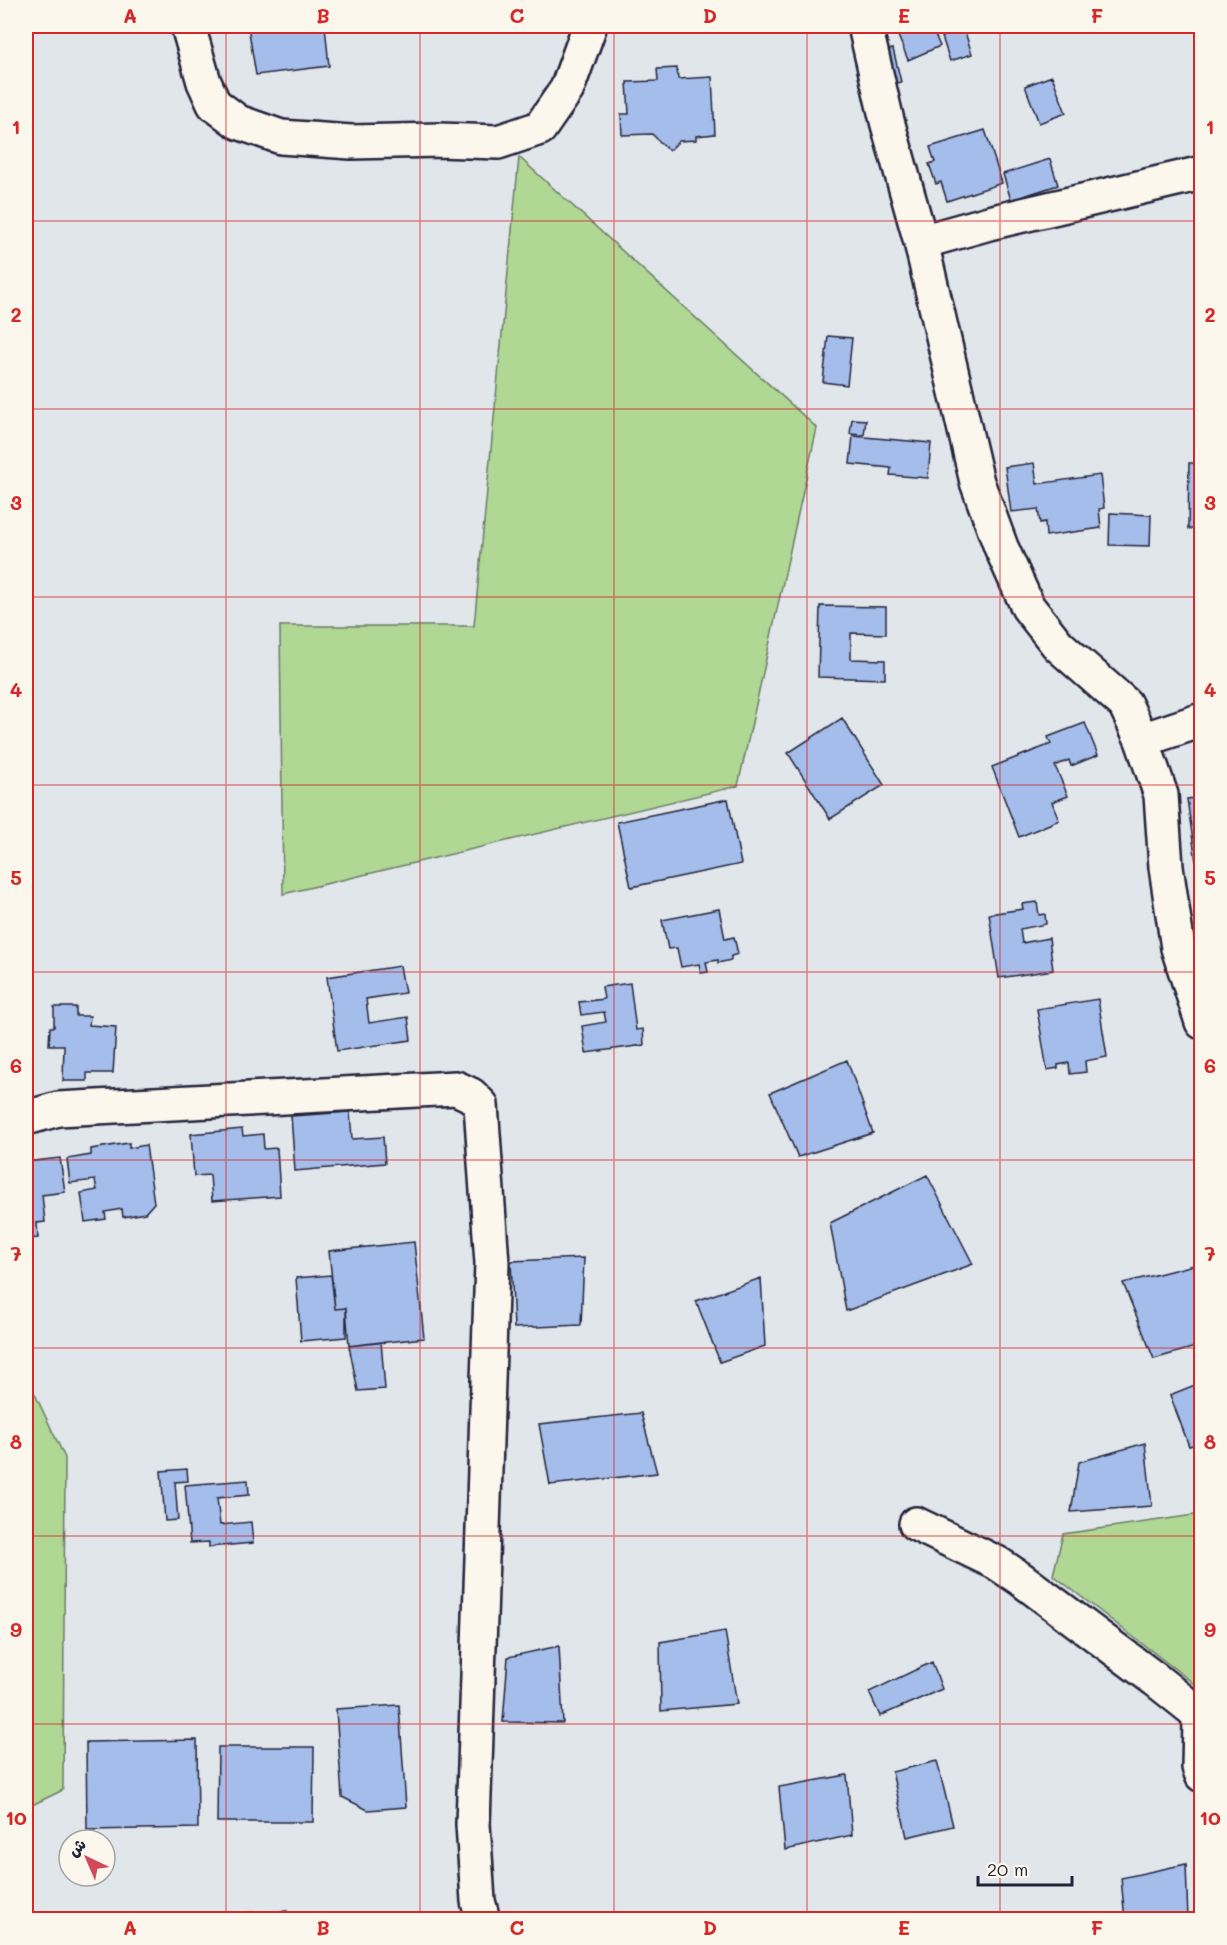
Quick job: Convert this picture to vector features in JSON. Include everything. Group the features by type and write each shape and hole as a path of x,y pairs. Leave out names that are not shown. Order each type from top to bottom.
{"street":[{"path":"188,26 204,82 214,104 238,122 281,137 351,142 439,140 498,142 540,128 567,89 589,28"},
{"path":"865,26 887,121 921,242 977,482 1001,547 1029,607 1058,645 1125,704 1142,740 1161,795 1166,867 1178,948 1202,1022"},
{"path":"921,242 989,223 1202,173"},
{"path":"1142,740 1202,720"},
{"path":"26,1118 58,1109 456,1088 471,1095 481,1105 492,1263 473,1824 478,1901 483,1920"},
{"path":"916,1524 996,1563 1021,1579 1195,1712 1200,1722 1199,1767 1202,1775"}],"green space":[{"path":"519,157 817,428 738,786 283,894 280,626 474,626"},
{"path":"26,1375 65,1458 63,1790 26,1808"},
{"path":"1202,1514 1201,1689 1053,1575 1063,1534"}],"building":[{"path":"248,26 325,26 329,66 256,75"},
{"path":"894,26 958,26 935,35 940,46 908,60"},
{"path":"964,29 972,54 950,61 942,37"},
{"path":"893,49 901,82 883,87 875,53"},
{"path":"677,68 678,79 712,77 715,134 696,136 696,140 679,141 669,151 652,134 622,135 621,114 629,114 627,82 658,81 657,69"},
{"path":"1052,76 1066,113 1039,123 1025,86"},
{"path":"985,130 1002,183 947,201 941,182 936,184 929,164 935,162 930,147"},
{"path":"1050,159 1058,185 1011,200 1003,174"},
{"path":"828,336 852,338 847,385 823,382"},
{"path":"852,419 866,420 864,435 850,434"},
{"path":"853,436 931,443 928,478 890,475 891,468 850,464"},
{"path":"1034,463 1037,484 1100,475 1104,508 1099,509 1101,528 1046,536 1045,522 1040,523 1038,509 1011,512 1005,467"},
{"path":"1189,463 1202,463 1202,529 1188,529"},
{"path":"1110,513 1151,515 1150,546 1109,545"},
{"path":"820,606 886,607 886,634 851,633 851,659 885,660 885,679 818,677"},
{"path":"842,718 884,785 830,819 788,753"},
{"path":"1085,723 1098,755 1071,766 1069,760 1055,766 1068,796 1052,802 1059,820 1019,837 992,767 1051,744 1048,737"},
{"path":"1202,797 1202,861 1196,862 1187,799"},
{"path":"728,799 741,864 631,887 617,822"},
{"path":"1037,902 1039,915 1045,914 1046,924 1020,929 1022,943 1049,938 1053,970 999,978 989,914 1023,909 1022,904"},
{"path":"719,909 725,939 734,937 738,954 731,956 731,960 718,963 718,960 706,962 708,972 701,973 699,964 681,967 677,948 668,949 662,920"},
{"path":"400,966 405,993 366,999 369,1023 408,1017 411,1040 337,1051 327,977"},
{"path":"630,983 636,1030 643,1029 644,1045 586,1053 582,1026 606,1022 604,1012 581,1015 579,1002 604,999 602,987"},
{"path":"1098,999 1107,1057 1085,1061 1086,1072 1070,1074 1069,1063 1047,1070 1037,1009"},
{"path":"54,1007 76,1007 76,1016 90,1016 89,1025 116,1027 113,1073 87,1073 87,1081 63,1081 64,1045 49,1045 50,1027 54,1027"},
{"path":"847,1060 873,1133 798,1157 770,1093"},
{"path":"350,1112 352,1139 383,1137 385,1163 295,1171 291,1116"},
{"path":"242,1129 243,1136 263,1134 264,1149 277,1148 280,1196 212,1201 210,1175 194,1176 191,1134"},
{"path":"129,1143 129,1148 146,1145 154,1203 145,1213 123,1217 122,1209 105,1212 106,1219 85,1222 81,1193 97,1190 95,1180 70,1183 67,1159 91,1155 91,1149"},
{"path":"60,1158 65,1192 42,1195 45,1222 37,1223 38,1238 26,1239 26,1162"},
{"path":"927,1175 973,1264 846,1311 830,1223"},
{"path":"414,1242 424,1338 349,1346 346,1308 335,1309 329,1251"},
{"path":"584,1258 581,1325 514,1328 511,1261"},
{"path":"1202,1263 1202,1345 1154,1359 1123,1283"},
{"path":"331,1275 335,1309 346,1308 346,1337 301,1341 296,1278"},
{"path":"761,1278 765,1346 720,1362 696,1301"},
{"path":"381,1342 385,1389 358,1391 349,1346"},
{"path":"1202,1382 1202,1443 1189,1446 1170,1395"},
{"path":"641,1413 657,1473 550,1485 539,1424"},
{"path":"1145,1443 1152,1506 1071,1512 1079,1462"},
{"path":"187,1469 188,1481 175,1482 178,1520 165,1521 161,1471"},
{"path":"248,1480 249,1495 217,1498 220,1525 251,1522 253,1543 209,1547 209,1542 190,1543 185,1485"},
{"path":"725,1631 737,1704 661,1711 660,1642"},
{"path":"559,1646 563,1723 503,1722 508,1657"},
{"path":"932,1662 942,1689 880,1716 869,1692"},
{"path":"399,1705 406,1807 368,1810 342,1797 336,1709"},
{"path":"197,1740 198,1828 87,1828 86,1742"},
{"path":"218,1747 314,1747 313,1822 217,1822"},
{"path":"937,1761 953,1826 907,1837 892,1772"},
{"path":"847,1775 852,1835 785,1850 779,1787"},
{"path":"1186,1864 1188,1920 1125,1920 1121,1878"},
{"path":"287,1911 287,1920 215,1920 215,1914"}]}
